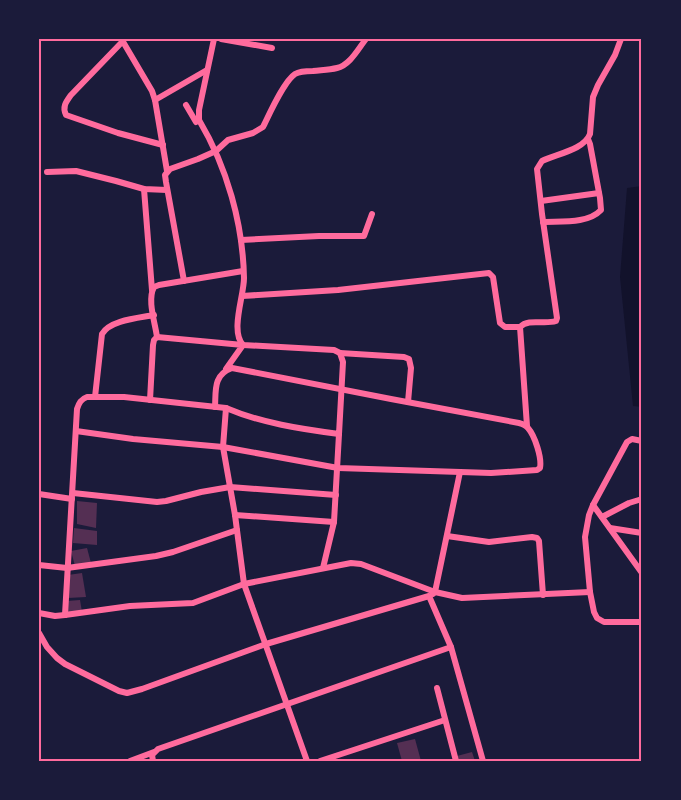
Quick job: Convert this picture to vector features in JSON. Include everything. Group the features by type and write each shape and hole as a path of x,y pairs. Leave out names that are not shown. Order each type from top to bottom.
{"street":[{"path":"214,39 199,110 200,120 216,151 230,192 241,240 242,296 237,331 243,345"},
{"path":"222,39 272,48"},
{"path":"167,171 174,166 216,151 228,140 253,133 263,127 279,96 295,74 303,71 336,69 343,66 348,63 366,39"},
{"path":"242,296 358,288 489,273 493,277 502,326 520,327 527,322 556,321 537,169 542,160 580,146 588,139 593,97 621,39"},
{"path":"163,145 118,133 66,115 64,111 64,105 71,95 123,40 155,100 163,145 167,171 165,175 183,281"},
{"path":"155,100 207,70"},
{"path":"186,105 196,122 200,120"},
{"path":"543,222 581,219 596,215 601,210 591,144 588,139"},
{"path":"47,172 76,171 144,189 168,190"},
{"path":"144,189 152,303 157,337 153,345 150,400"},
{"path":"541,201 599,193"},
{"path":"241,240 319,236 364,237 372,214"},
{"path":"152,290 159,285 243,272"},
{"path":"96,397 104,330 113,324 154,315"},
{"path":"76,431 223,447 338,468 491,473 530,471 540,468 540,458 536,443 527,426 520,327"},
{"path":"157,337 404,357 409,359 411,368 408,402"},
{"path":"215,407 218,380 243,345"},
{"path":"324,568 334,522 338,468 343,362 340,352"},
{"path":"225,371 232,368 527,426"},
{"path":"65,615 76,409 78,403 87,397 124,397 226,408 237,413 298,428 339,434"},
{"path":"226,408 223,447 244,584 307,761"},
{"path":"642,441 632,439 627,442 589,515 585,537 590,592 597,618 604,622 642,622"},
{"path":"460,472 432,594 451,647 483,761"},
{"path":"39,494 157,502 230,487 336,495"},
{"path":"602,517 629,502 642,499"},
{"path":"594,505 642,573"},
{"path":"235,515 334,522"},
{"path":"610,528 642,533"},
{"path":"39,565 67,568 156,556 237,531"},
{"path":"447,536 489,542 537,538 543,595"},
{"path":"39,613 55,616 130,606 193,603 244,584 351,563 361,564 432,594 470,599 590,592"},
{"path":"39,633 57,658 127,693 266,645 432,594"},
{"path":"130,761 158,749 451,647"},
{"path":"437,688 456,761"},
{"path":"320,761 445,720"},
{"path":"153,761 154,752"}],"shaded area":[{"path":"642,186 642,407 633,406 620,277 627,188"}],"building":[{"path":"77,501 97,503 96,528 77,524"},
{"path":"74,528 97,531 97,545 73,543"},
{"path":"87,548 91,563 75,566 71,551"},
{"path":"82,573 86,597 68,598 68,575"},
{"path":"80,600 82,612 67,613 67,601"},
{"path":"415,739 421,761 402,761 397,743"},
{"path":"472,752 475,761 459,761 457,756"}]}
